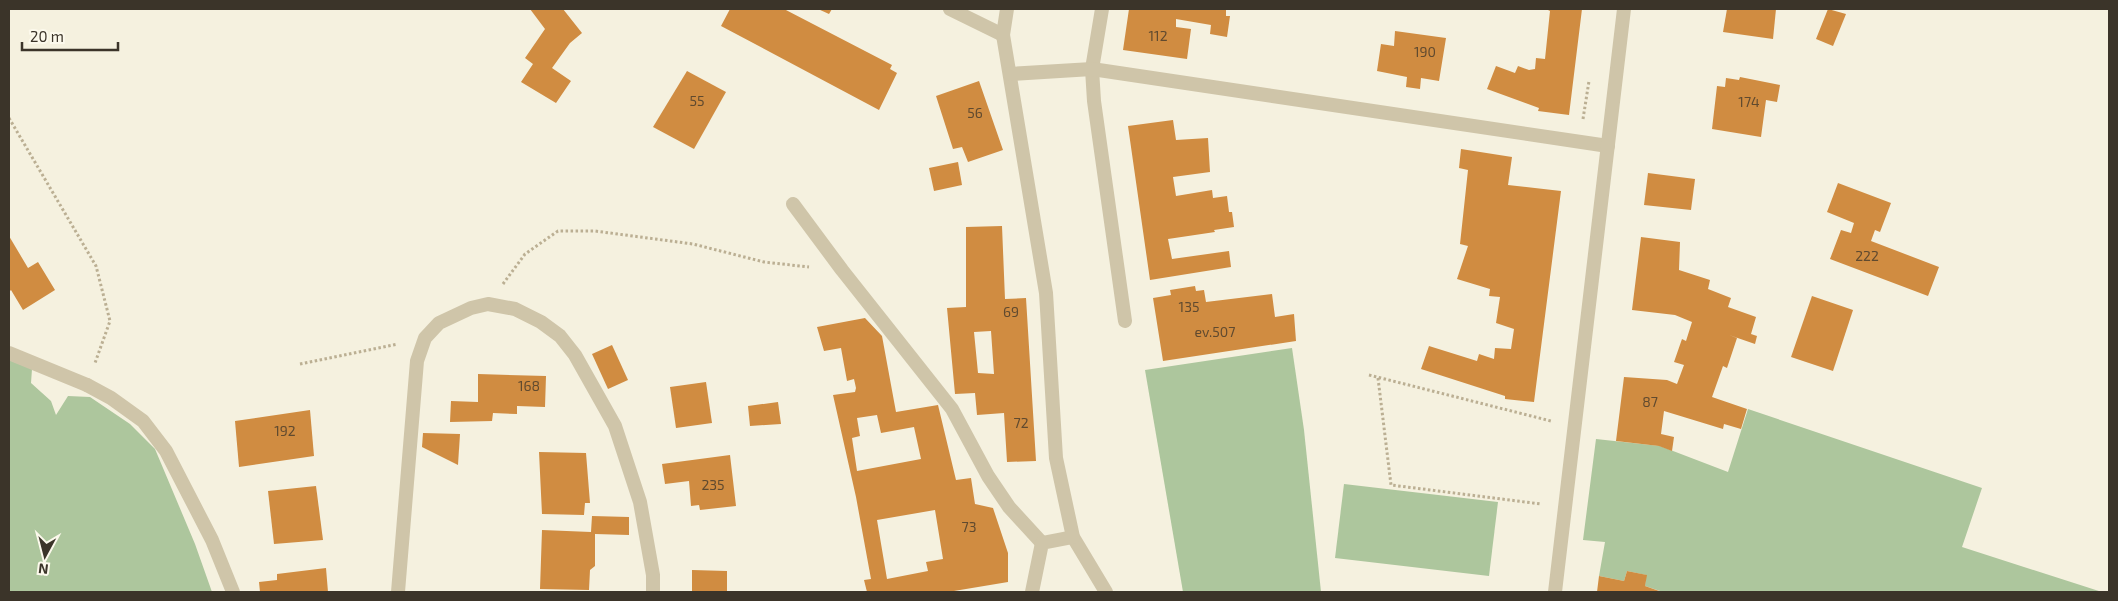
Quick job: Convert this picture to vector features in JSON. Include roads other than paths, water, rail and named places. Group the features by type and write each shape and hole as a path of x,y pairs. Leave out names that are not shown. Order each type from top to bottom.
{"street":[{"path":"950,9 1003,35"},
{"path":"1007,9 1003,35 1046,293 1056,458 1073,537 1106,592"},
{"path":"1102,9 1092,69 1094,101 1125,321"},
{"path":"1555,592 1624,9"},
{"path":"1010,74 1092,69 1608,146"},
{"path":"793,204 842,270 952,409 988,476 1009,507 1042,543"},
{"path":"398,592 417,361 425,338 439,324 471,308 488,304 515,309 541,322 560,336 574,355 615,426 640,502 653,592"},
{"path":"9,353 88,385 112,398 143,421 166,451 212,540 233,592"},
{"path":"1042,543 1073,537"},
{"path":"1032,592 1042,543"}]}
